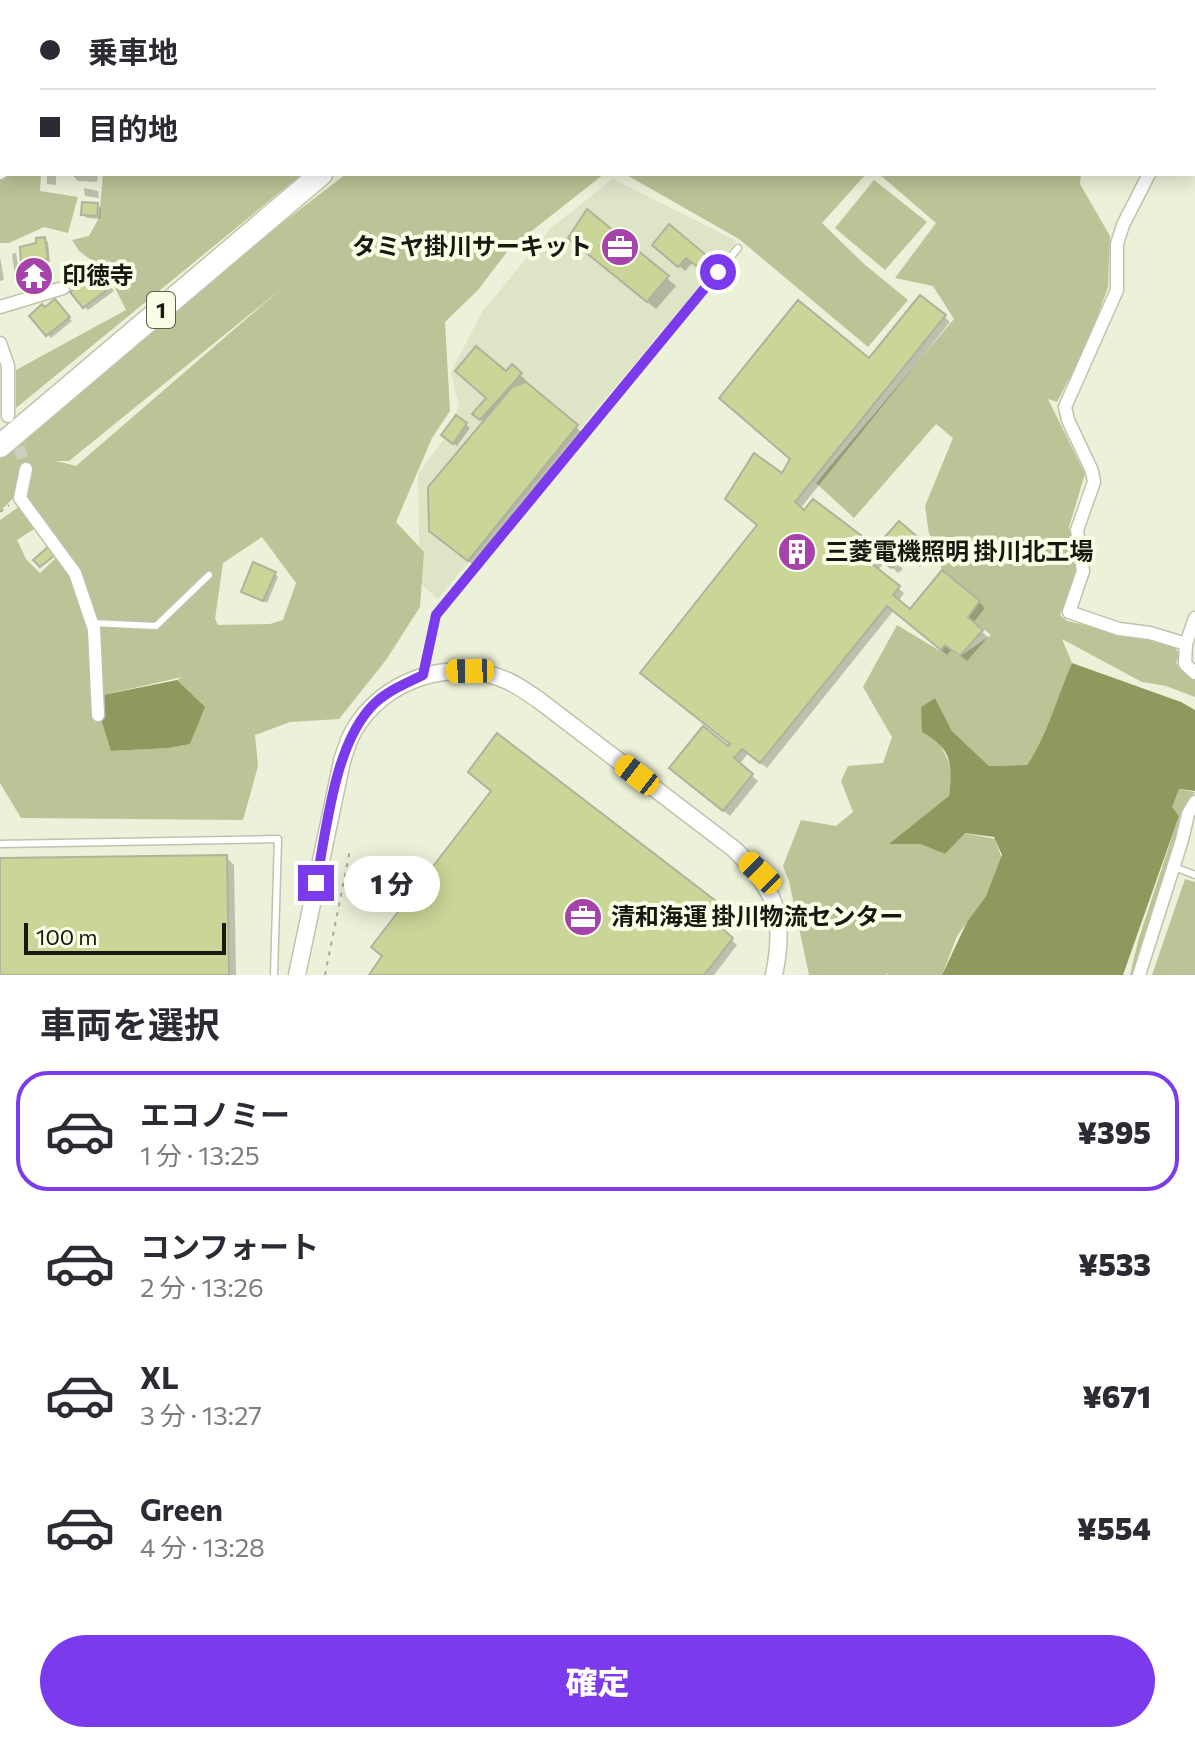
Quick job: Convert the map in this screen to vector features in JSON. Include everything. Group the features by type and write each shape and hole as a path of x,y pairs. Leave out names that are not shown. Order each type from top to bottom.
{"highway":[{"name":"1","path":"0,446 319,176"}],"street":[{"path":"1148,176 1117,244 1117,290 1065,407 1094,482 1077,530 1083,571 1069,612 1119,629 1150,633 1186,644"},
{"path":"0,307 63,288"},
{"path":"0,343 8,366 8,416"},
{"path":"26,469 20,498 75,573 92,623 98,715"},
{"path":"1195,618 1186,644 1185,664 1195,673"},
{"path":"297,975 342,761 353,732 375,703 400,686 423,675 470,671 507,681 540,701 734,849 760,873 774,902 779,929 774,975"},
{"path":"1139,975 1188,814 1195,802"}],"lane":[{"path":"423,675 436,615 738,248"},
{"path":"92,623 156,626 209,575"},
{"path":"0,844 278,839 274,975"},
{"path":"1174,867 1195,875"}],"path":[{"path":"325,975 350,850"}],"shaded area":[{"path":"0,176 41,176 40,191 78,197 68,233 44,227 9,243 0,243"},
{"path":"103,176 300,176 16,408 16,370 126,310 112,282 120,275 109,261 99,266 79,251 72,240 89,236 99,218"},
{"path":"343,176 601,176 510,248 478,290 445,322 450,411 432,438 396,522 424,552 420,607 386,660 339,719 290,722 255,735 258,766 243,820 21,818 0,783 0,520 20,506 34,529 17,540 26,559 40,573 57,557 20,498 22,490 0,511 0,459 199,287","holes":["281,289 76,466 56,461 69,461","262,537 296,583 283,620 270,624 218,625 215,619 223,563","182,677 177,680 204,707 190,744 111,751 103,695"]},
{"path":"629,176 864,176 822,223 864,264 908,300 868,347 739,239"},
{"path":"881,176 1081,176 1080,184 1110,236 1108,287 1088,343 1057,402 1048,399 1085,474 1069,527 1080,574 1060,615 1067,621 1171,644 1180,654 1176,663 1195,678 1195,697 1166,686 1142,682 1062,639 1072,663 1047,728 1027,765 989,766 952,731 935,698 921,707 952,768 949,796 920,844 945,854 964,833 995,839 1002,859 986,896 957,936 942,975 809,975 783,866 801,820 836,826 853,812 841,781 848,766 883,763 892,737 863,687 897,625 940,651 946,646 959,657 991,635 968,617 980,601 941,568 942,553 929,534 925,506 953,438 936,424 854,518 816,483 954,319 933,286 895,278 936,223"},
{"name":"タミヤ掛川サーキット","path":"613,179 737,241 438,599 420,583 418,474 458,420 454,416 459,406 451,372 482,312 551,228"},
{"path":"874,180 927,222 885,270 835,228"},
{"path":"1072,663 1181,702 1195,710 1195,791 1179,789 1172,807 1179,816 1123,975 942,975 967,922 986,896 1002,855 994,837 965,833 945,854 920,844 889,844 949,796 951,774 948,758 932,738 922,732 921,707 935,698 952,731 989,766 1027,765 1047,728"},
{"path":"177,680 205,707 190,744 111,751 102,722 103,695"},
{"path":"1179,789 1195,792 1183,810 1136,975 1130,975 1179,816 1171,808"},
{"path":"1185,879 1195,882 1195,975 1152,975"}],"building":[{"path":"82,202 98,203 97,216 81,215"},
{"path":"587,209 669,276 647,302 568,238"},
{"path":"669,224 706,255 696,266 686,258 678,267 652,245"},
{"path":"45,237 48,259 21,263 20,247 36,243 36,238"},
{"name":"印徳寺","path":"43,266 46,281 31,284 32,291 27,292 22,270"},
{"path":"100,270 112,286 83,308 70,292"},
{"name":"三菱電機照明 掛川北工場","path":"920,295 946,315 795,502 804,510 813,499 862,536 853,548 859,553 864,545 871,551 876,546 899,562 891,568 879,558 872,564 900,586 893,595 910,609 942,570 980,601 968,617 983,630 960,656 945,645 941,650 887,606 760,763 742,749 734,758 753,774 723,811 669,768 703,726 728,746 730,744 640,673 757,525 725,499 754,453 782,473 790,459 719,398 798,300 869,358"},
{"path":"55,299 70,317 46,336 29,316 42,304 45,307"},
{"path":"476,346 506,371 512,364 522,373 480,420 472,414 486,398 455,371"},
{"path":"526,382 578,425 468,561 429,531 428,487 512,387"},
{"path":"456,415 467,423 453,444 441,435"},
{"path":"899,521 928,546 913,563 884,538"},
{"path":"48,547 55,555 40,567 33,560"},
{"path":"253,562 276,572 263,601 241,592"},
{"path":"497,733 725,908 714,921 733,938 704,975 369,975 382,956 371,947 491,791 468,772"},
{"path":"227,855 229,975 0,975 0,858"}],"tunnel":[{"path":"13,430 26,469"}],"place":[{"name":"タミヤ掛川サーキット","path":"620,247"},
{"name":"印徳寺","path":"34,276"},
{"name":"三菱電機照明 掛川北工場","path":"797,552"},
{"name":"清和海運 掛川物流センター","path":"583,917"}],"route":[{"path":"316,883 342,761 353,732 375,703 423,675 436,615 718,272"}]}
